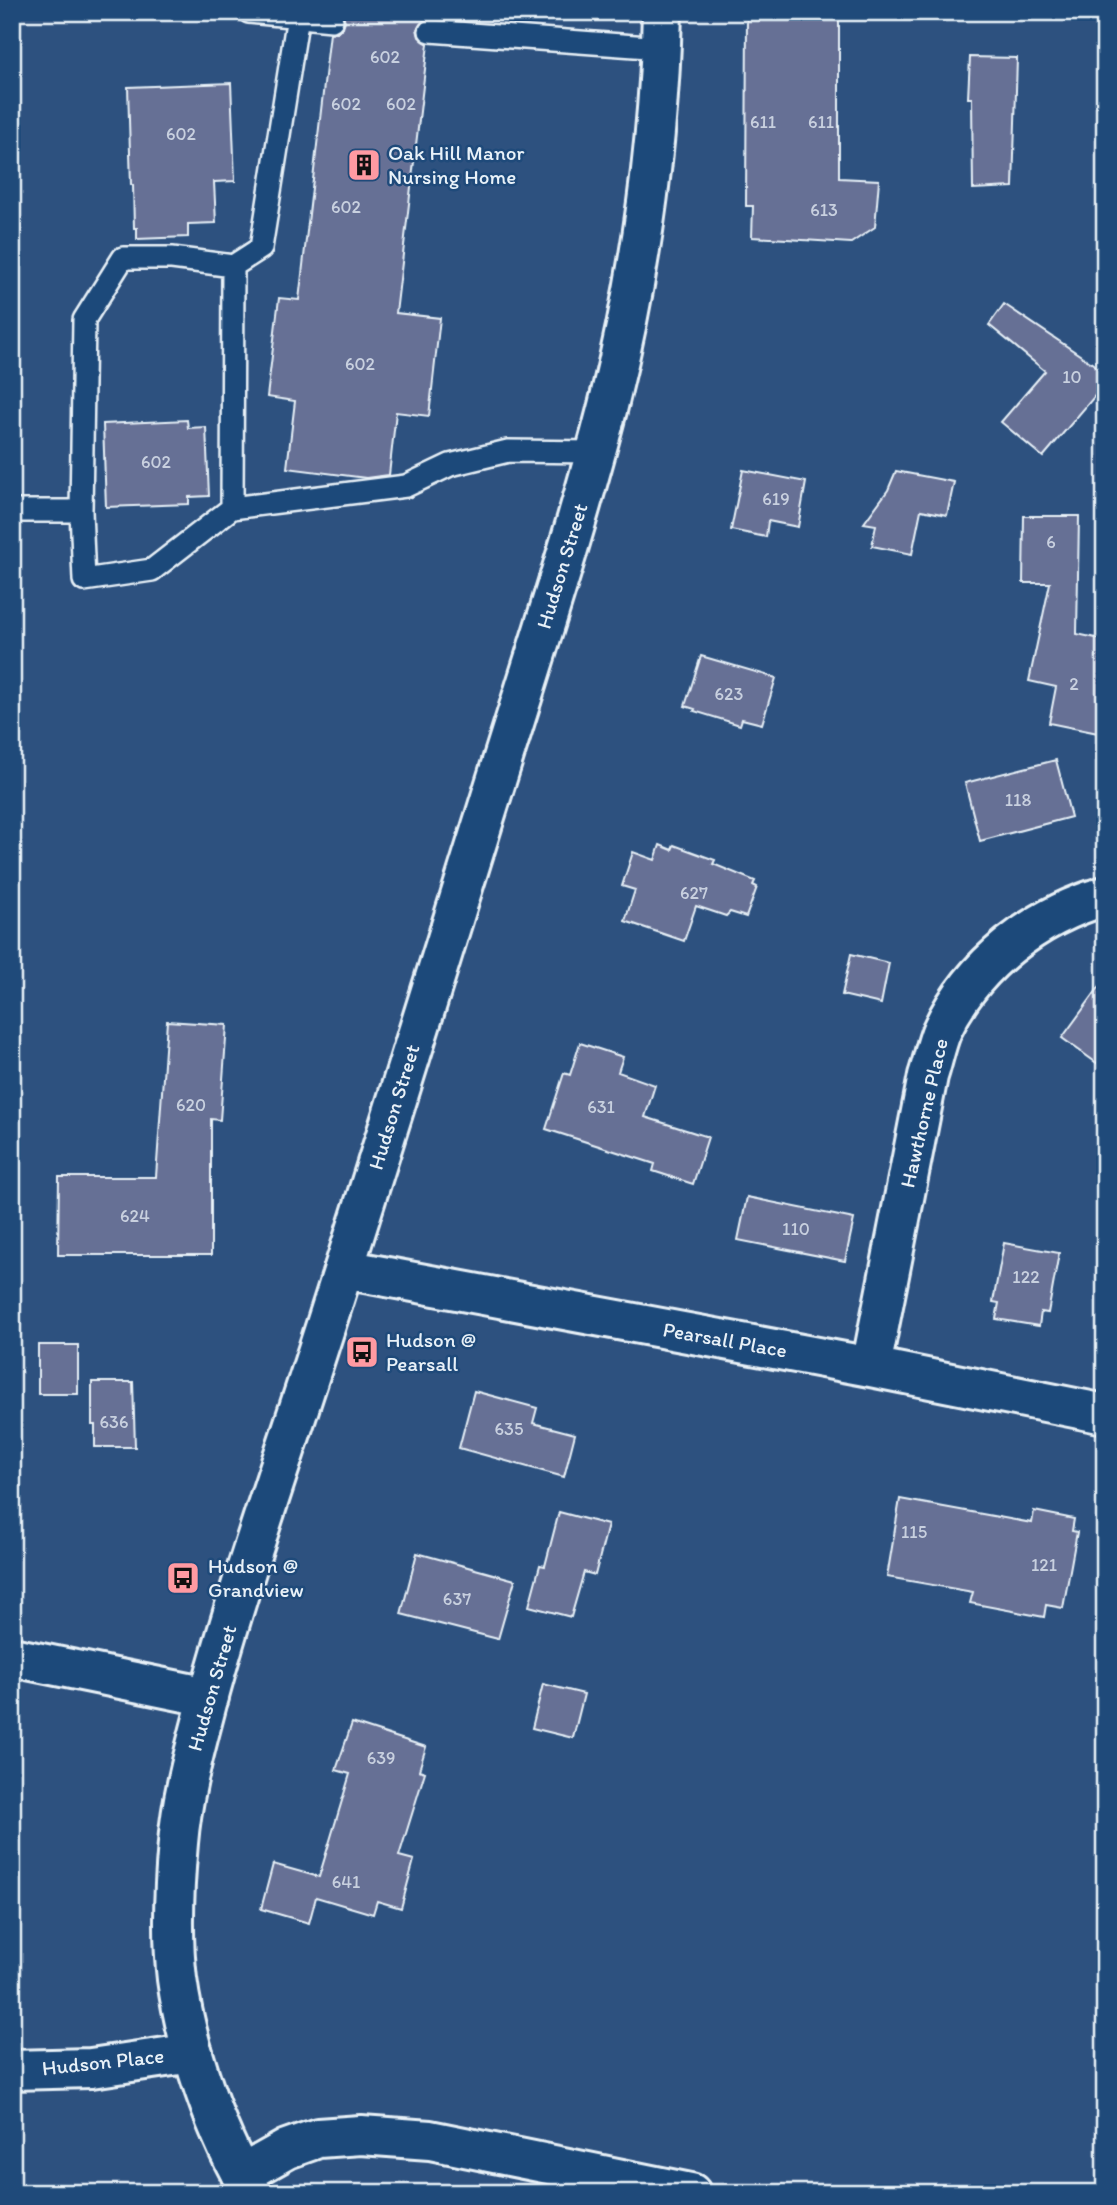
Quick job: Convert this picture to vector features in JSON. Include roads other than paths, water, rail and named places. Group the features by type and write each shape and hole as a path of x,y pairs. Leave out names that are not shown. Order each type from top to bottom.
{"street":[{"name":"Hudson Street","path":"246,2184 215,2117 193,2053 177,1979 178,1839 191,1763 223,1643 344,1269 564,561 595,452 637,271 658,119 662,30"},
{"name":"Hawthorne Place","path":"871,1367 928,1076 942,1031 967,989 1007,946 1047,920 1105,896"},
{"name":"Pearsall Place","path":"344,1269 871,1367 1105,1414"},
{"path":"12,1657 209,1697"},
{"name":"Hudson Place","path":"12,2070 91,2068 193,2053"},
{"path":"246,2184 287,2149 318,2138 361,2135 430,2140 691,2193"}],"lane":[{"path":"250,12 332,20"},
{"path":"298,16 261,248 233,266 172,258 123,258 84,320 81,511 84,580 152,570 232,508 406,486 450,465 508,451 595,452"},
{"path":"430,31 662,30"},
{"path":"232,508 233,266"},
{"path":"12,510 81,511"}],"place":[{"name":"Oak Hill Manor Nursing Home","path":"364,165"},
{"name":"Hudson @ Pearsall","path":"362,1352"},
{"name":"Hudson @ Grandview","path":"183,1578"}]}
